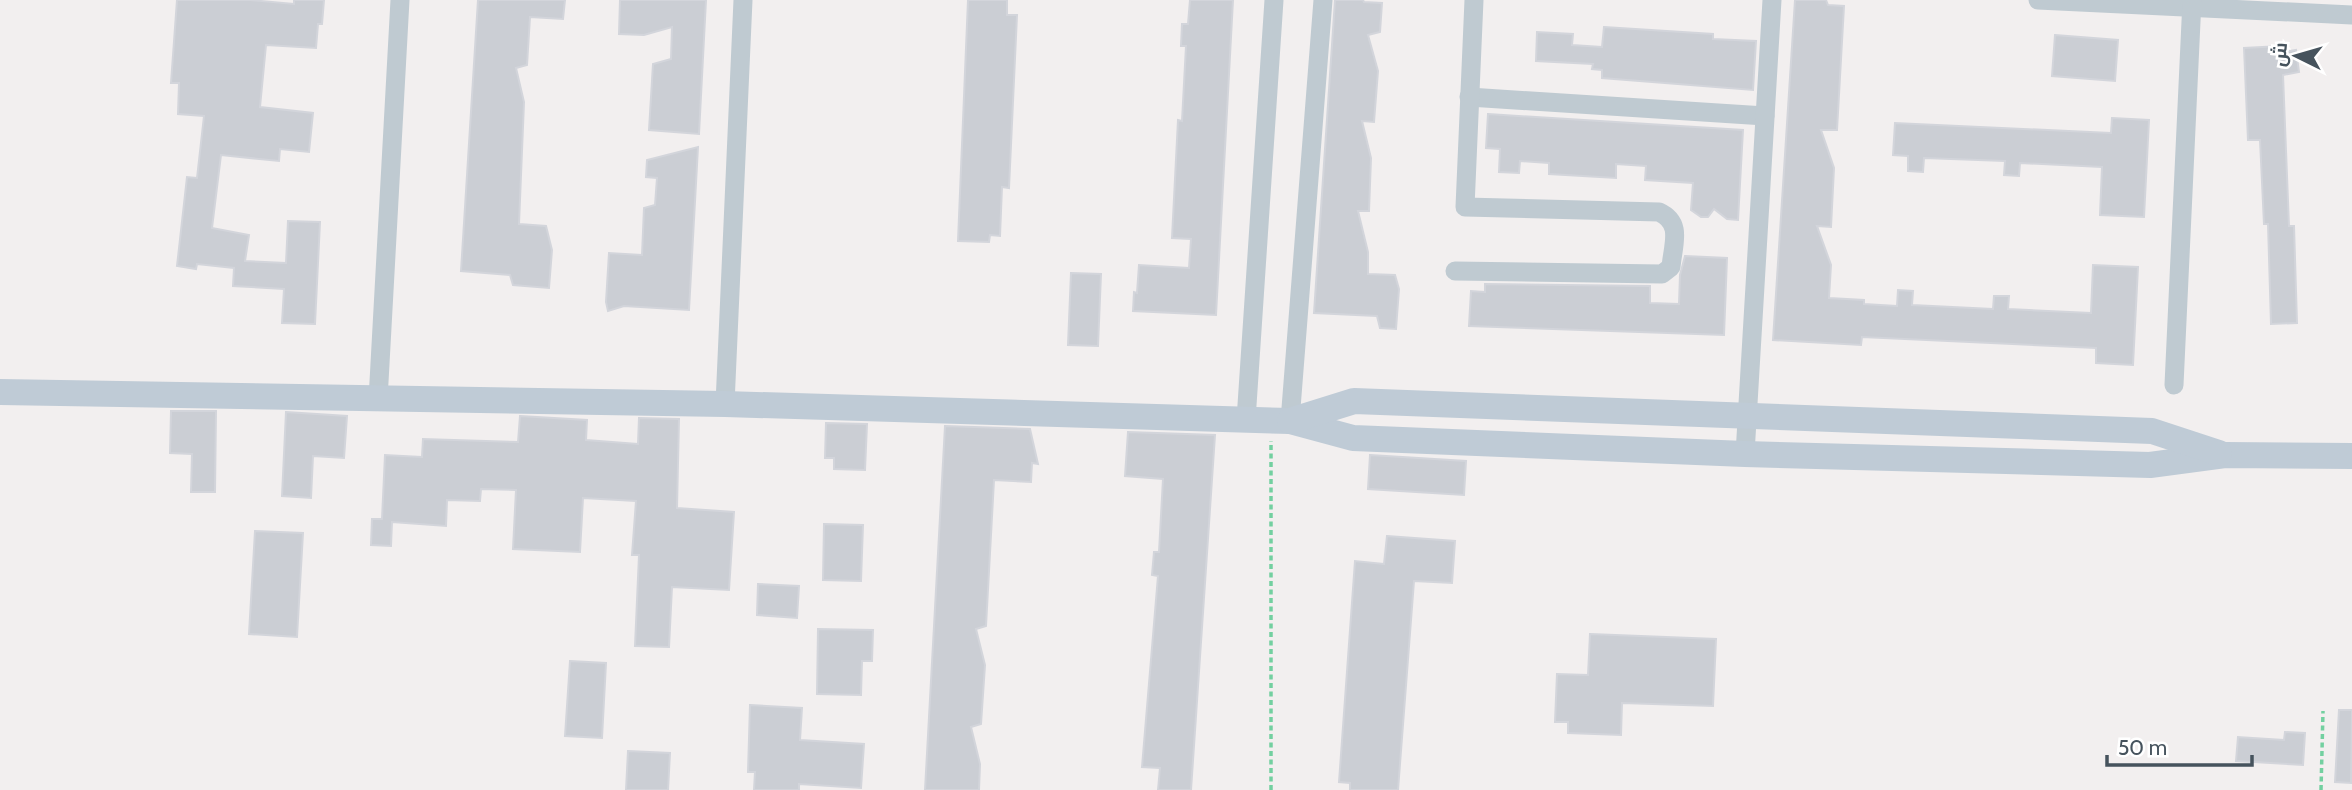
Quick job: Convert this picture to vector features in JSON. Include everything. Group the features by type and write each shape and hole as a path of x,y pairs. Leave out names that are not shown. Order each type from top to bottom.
{"main road":[{"path":"0,392 724,404 1269,421 1353,438 1745,454 2150,465 2225,455 2352,456"},
{"path":"1269,421 1354,401 2152,431 2225,455"}],"street":[{"path":"378,400 400,0"},
{"path":"724,404 743,0"},
{"path":"1269,421 1274,0"},
{"path":"1269,421 1324,0"},
{"path":"1455,271 1662,274 1671,267 1675,226 1670,217 1659,212 1465,206 1474,0"},
{"path":"1745,454 1772,0"},
{"path":"2038,0 2192,3 2352,15"},
{"path":"2174,386 2192,3"},
{"path":"1469,97 1765,116"}],"path":[{"path":"1269,421 1270,790"},
{"path":"2321,790 2323,711"}],"building":[{"path":"177,0 250,0 294,4 294,0 324,0 316,48 266,45 260,107 313,113 309,152 280,149 279,161 221,155 212,228 249,235 245,261 286,263 288,221 320,222 315,324 282,323 284,289 233,286 234,268 197,264 196,269 177,266 187,177 197,178 204,116 178,114 179,83 171,83"},
{"path":"478,0 565,0 563,19 530,17 527,65 516,68 524,102 519,224 546,226 552,250 549,288 513,285 510,275 461,271"},
{"path":"620,0 706,0 699,134 649,130 653,64 671,59 672,27 644,35 619,34"},
{"path":"968,0 1007,0 1007,15 1017,15 1009,188 1002,187 1000,236 990,235 989,242 958,241"},
{"path":"1190,0 1233,0 1216,315 1133,311 1139,265 1189,268 1191,239 1172,238 1178,120 1182,121 1186,46 1181,46 1182,24 1188,24"},
{"path":"1335,0 1382,3 1380,32 1368,35 1378,71 1374,122 1362,121 1371,158 1369,211 1358,211 1368,252 1368,274 1395,275 1399,289 1396,329 1380,328 1377,316 1314,313"},
{"path":"1795,0 1826,0 1828,5 1844,6 1837,130 1821,130 1834,168 1831,227 1817,226 1831,265 1829,298 1864,300 1864,304 1897,306 1898,290 1913,291 1912,305 1993,309 1994,296 2009,296 2008,309 2091,313 2093,265 2138,267 2133,365 2096,363 2096,348 1862,337 1861,345 1773,340"},
{"path":"1604,27 1713,34 1713,39 1756,41 1753,90 1602,78 1602,70 1592,69 1593,64 1536,61 1537,32 1573,34 1572,45 1602,47"},
{"path":"2055,35 2118,40 2115,81 2052,76"},
{"path":"2281,46 2282,52 2296,50 2299,72 2283,75 2289,226 2294,226 2297,323 2271,324 2268,224 2264,224 2260,140 2248,140 2244,48"},
{"path":"1488,114 1743,130 1738,220 1727,219 1714,209 1708,217 1701,217 1691,210 1693,183 1645,180 1646,166 1616,164 1616,178 1549,174 1549,163 1520,161 1519,173 1499,172 1500,149 1486,148"},
{"path":"2112,118 2149,120 2144,217 2100,215 2102,167 2020,163 2019,176 2004,175 2005,161 1924,158 1923,172 1908,171 1908,156 1893,155 1895,123 2111,133"},
{"path":"698,147 689,310 624,306 608,311 606,302 609,253 642,255 644,208 655,205 657,178 646,177 647,160"},
{"path":"1685,256 1727,258 1724,335 1469,326 1471,291 1485,292 1485,284 1650,286 1650,303 1679,304 1680,275"},
{"path":"1071,273 1101,274 1098,346 1068,345"},
{"path":"171,411 216,411 215,492 191,492 192,454 170,453"},
{"path":"286,412 347,416 344,458 313,456 311,498 282,496"},
{"path":"520,416 587,420 586,440 638,444 639,418 679,419 677,508 734,512 729,590 672,587 669,647 635,646 639,555 632,555 636,501 583,498 580,552 513,549 516,490 481,489 480,501 447,500 446,526 392,522 391,546 371,545 372,519 382,519 385,455 422,457 423,439 518,442"},
{"path":"826,423 867,424 865,470 834,469 834,458 825,458"},
{"path":"945,426 1030,429 1038,464 1032,463 1031,482 994,480 986,626 976,629 985,665 981,724 971,727 980,764 979,790 925,790"},
{"path":"1128,432 1215,435 1191,790 1158,790 1160,768 1142,767 1158,576 1152,575 1154,552 1159,552 1163,479 1125,476"},
{"path":"1370,455 1466,461 1464,495 1368,489"},
{"path":"824,524 863,525 861,581 823,580"},
{"path":"255,531 303,533 297,637 249,634"},
{"path":"1387,536 1455,541 1452,583 1414,581 1398,790 1350,790 1350,783 1339,782 1355,561 1384,564"},
{"path":"758,584 799,586 797,618 757,615"},
{"path":"818,629 873,630 872,661 862,661 861,695 817,694"},
{"path":"1590,634 1716,639 1713,706 1622,703 1621,735 1568,733 1568,722 1555,722 1557,674 1588,675"},
{"path":"570,661 606,663 602,738 565,736"},
{"path":"750,705 802,708 800,740 864,744 861,788 799,784 799,790 754,790 755,772 748,772"},
{"path":"2339,710 2352,710 2351,783 2335,782"},
{"path":"2285,732 2305,733 2303,765 2236,761 2238,737 2284,740"},
{"path":"628,751 670,753 668,790 626,790"}]}
